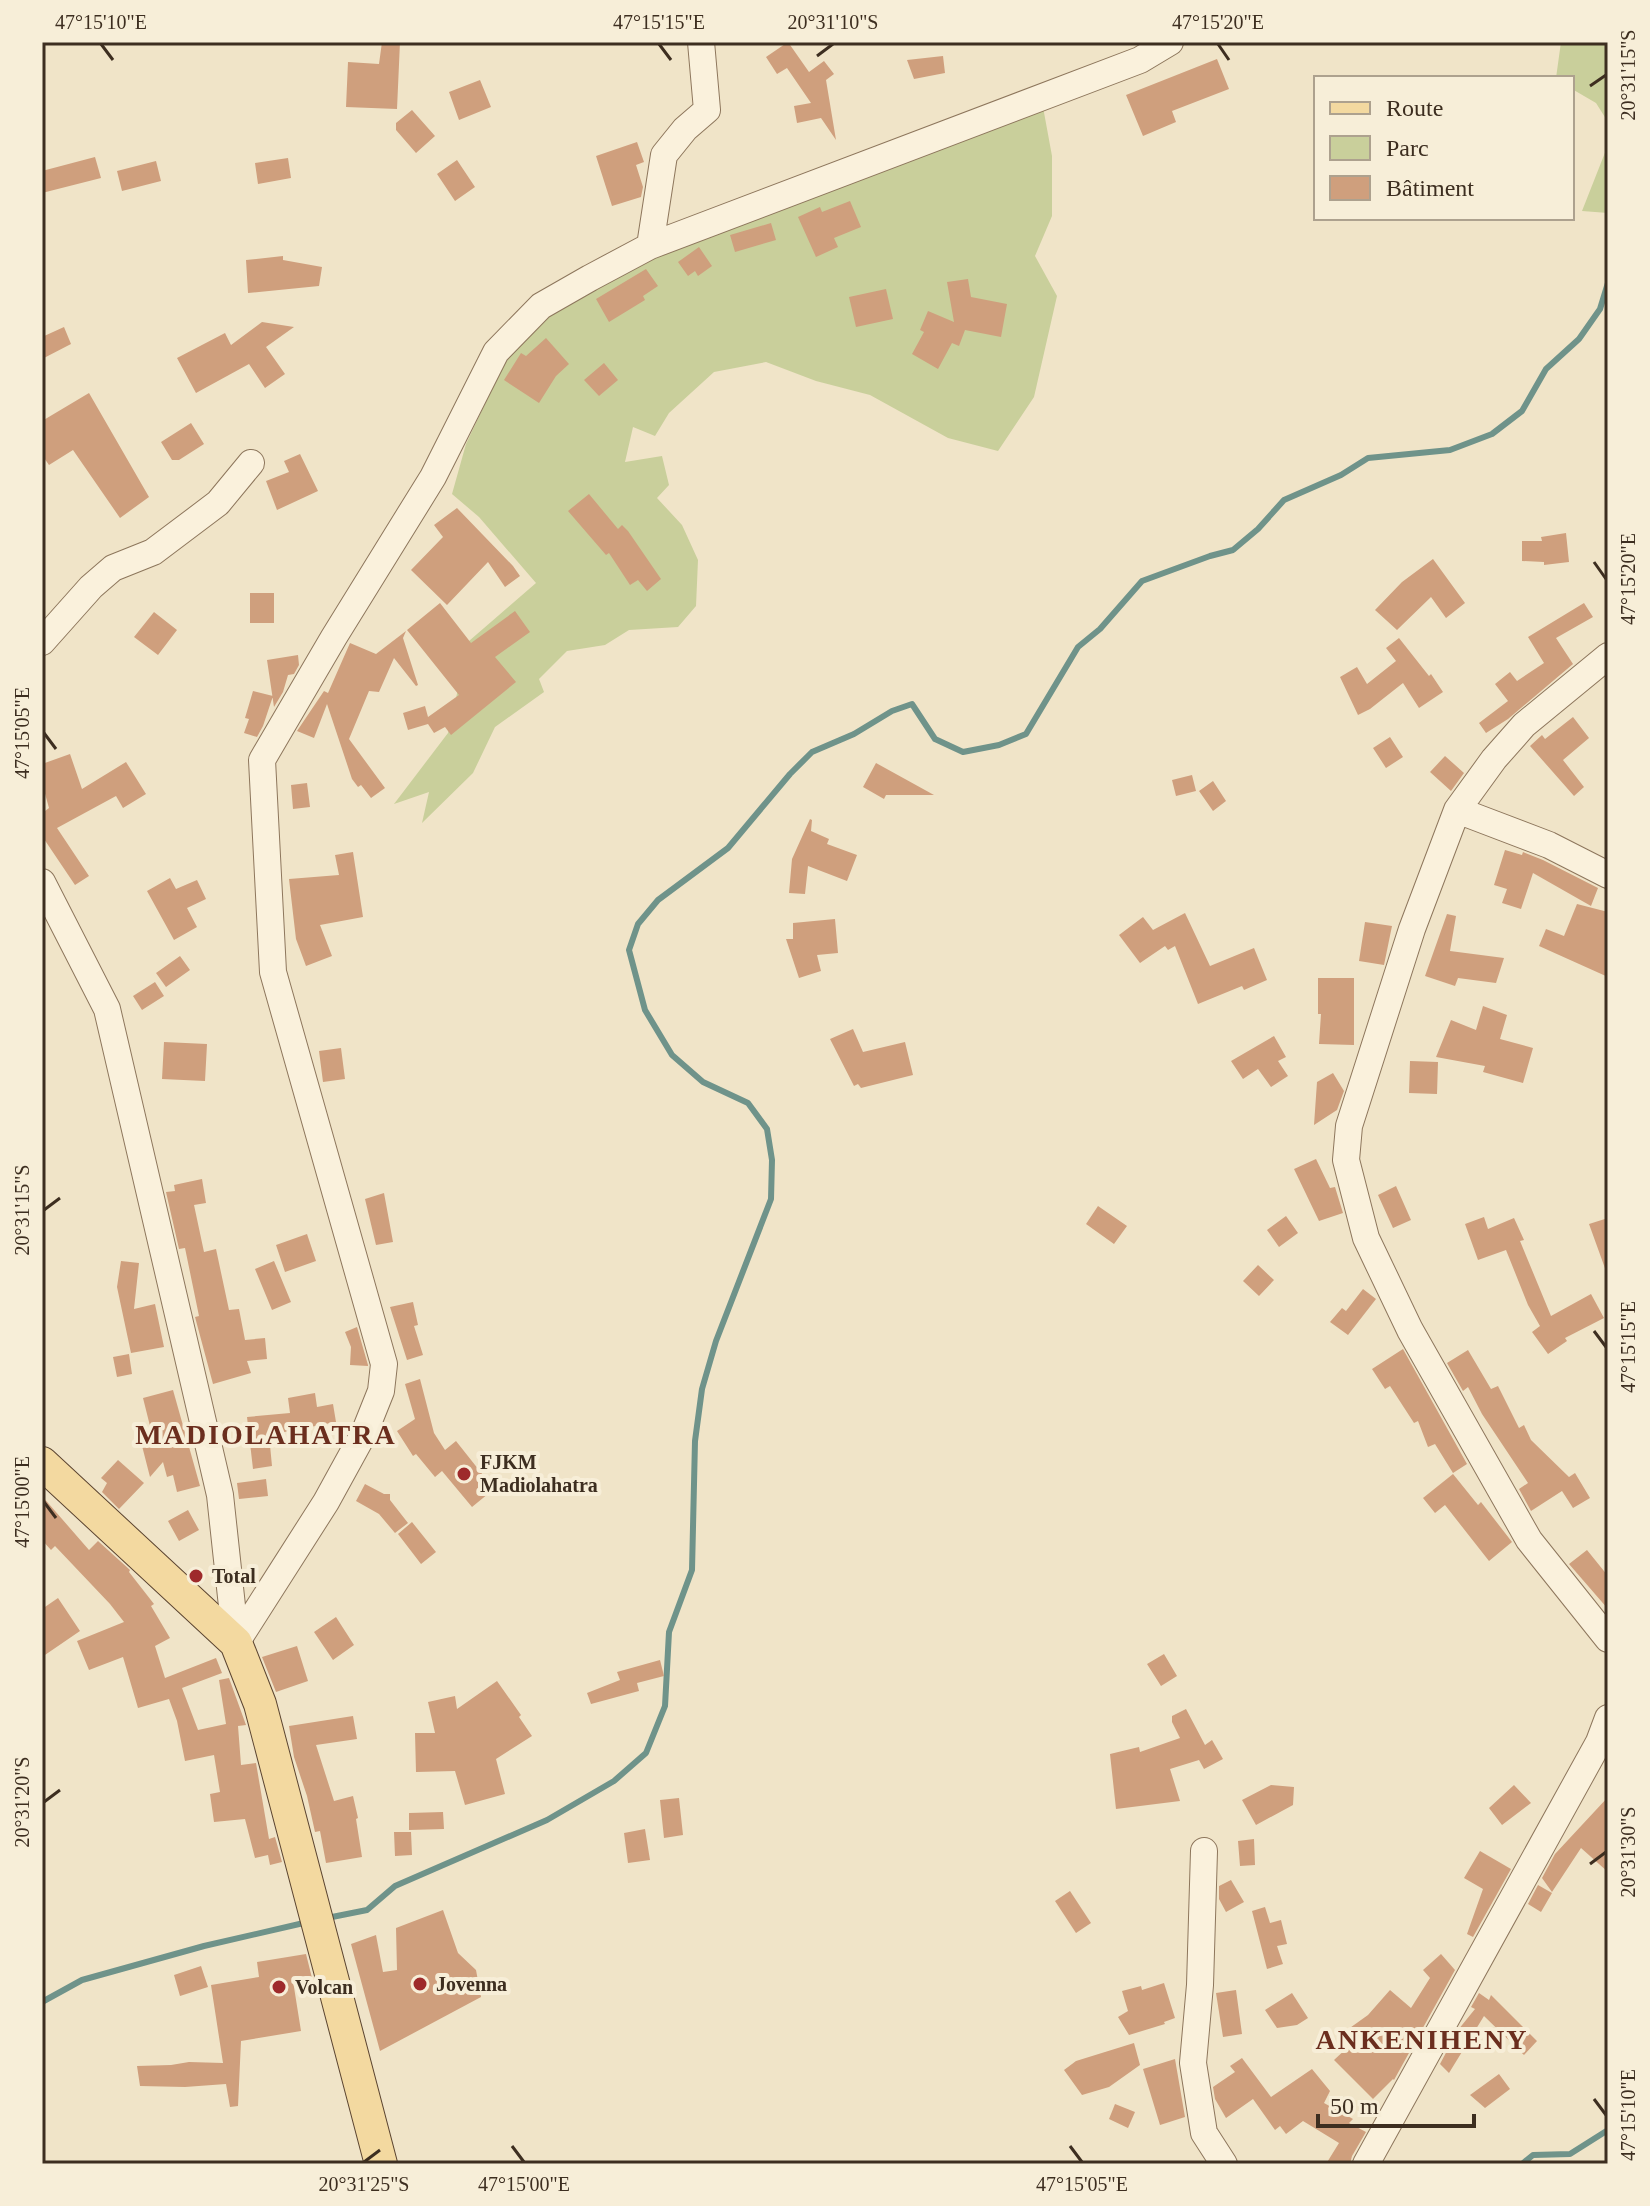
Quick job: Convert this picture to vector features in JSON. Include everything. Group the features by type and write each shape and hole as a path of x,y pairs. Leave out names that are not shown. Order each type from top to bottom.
{"main road":[{"path":"42,1463 236,1643 260,1704 381,2164"}],"street":[{"path":"650,246 664,155 685,129 707,110 701,42"},
{"path":"236,1643 326,1502 365,1431 381,1391 384,1364 273,972 262,760 433,477 496,352 541,306 650,246 1140,60 1170,42"},
{"path":"42,642 91,587 113,568 153,552 218,503 251,463"},
{"path":"1608,656 1524,725 1494,759 1457,810 1412,929 1349,1126 1346,1160 1366,1238 1410,1330 1529,1540 1608,1639"},
{"path":"1457,810 1549,845 1608,875"},
{"path":"42,882 107,1009 220,1495 236,1643"},
{"path":"1366,2164 1599,1742 1608,1718"},
{"path":"1204,1851 1200,1985 1193,2063 1204,2133 1224,2164"}],"green space":[{"path":"1561,42 1608,42 1608,122 1596,103 1574,90 1574,76 1556,76"},
{"path":"1043,107 1052,156 1052,216 1035,256 1057,296 1034,397 998,451 948,438 870,395 816,381 766,362 714,372 669,413 655,436 633,427 625,462 662,456 669,485 657,498 682,525 698,560 696,606 678,627 629,630 605,645 567,651 539,679 544,692 495,727 473,773 422,823 429,792 394,804 448,733 469,641 536,583 479,517 452,494 466,444 507,357 547,316 597,283 673,249"},
{"path":"1608,145 1608,213 1582,211"}],"building":[{"path":"382,42 400,42 397,109 346,107 348,62 379,64"},
{"path":"788,42 809,72 824,61 834,74 826,80 836,140 821,118 797,123 794,106 811,103 787,68 777,74 766,57"},
{"path":"943,56 945,73 914,79 907,60"},
{"path":"1217,59 1229,89 1172,111 1176,122 1143,136 1126,95"},
{"path":"480,80 491,107 459,120 449,92"},
{"path":"412,110 435,136 416,153 396,130 396,123"},
{"path":"637,142 644,162 636,165 643,187 641,197 612,206 596,156"},
{"path":"95,157 101,178 42,193 42,171"},
{"path":"288,158 291,178 258,184 255,163"},
{"path":"457,160 475,187 455,201 437,174"},
{"path":"156,161 161,181 122,191 117,171"},
{"path":"850,201 861,227 834,238 838,247 816,257 798,217 820,207 822,212"},
{"path":"771,223 776,240 735,252 730,235"},
{"path":"699,247 712,266 698,276 695,271 688,276 678,262"},
{"path":"283,256 283,260 322,267 319,286 248,293 246,260"},
{"path":"646,269 658,286 643,296 645,300 609,322 596,299"},
{"path":"968,279 971,297 1007,304 1001,337 965,330 959,346 952,343 938,369 912,354 924,332 920,330 928,311 954,322 947,282"},
{"path":"886,289 893,319 856,327 849,297"},
{"path":"262,322 294,327 266,347 285,374 265,388 249,364 196,393 177,358 225,333 231,345"},
{"path":"64,327 71,344 42,359 42,337"},
{"path":"546,338 569,364 556,376 539,403 504,380 521,353 526,356"},
{"path":"604,363 618,380 599,396 584,380"},
{"path":"89,393 149,497 120,518 73,450 49,465 42,455 42,421"},
{"path":"191,423 204,444 179,460 172,460 161,442"},
{"path":"300,454 318,491 277,510 266,481 289,472 284,461"},
{"path":"589,494 618,529 622,525 628,531 661,579 647,591 638,580 630,585 609,553 606,555 568,511"},
{"path":"457,508 520,576 505,587 488,562 447,605 411,570 443,537 434,525"},
{"path":"1566,533 1569,562 1544,565 1544,562 1522,561 1522,541 1542,541 1541,537"},
{"path":"1433,559 1465,603 1446,618 1431,597 1397,630 1375,610 1402,582"},
{"path":"250,593 274,593 274,623 250,623"},
{"path":"440,603 471,643 515,611 530,632 495,657 516,682 451,735 445,727 434,733 428,724 408,730 403,713 425,706 428,717 459,695 407,630"},
{"path":"1584,603 1593,617 1556,638 1573,664 1508,719 1486,733 1479,723 1508,701 1495,684 1510,672 1517,681 1544,663 1528,637"},
{"path":"154,612 177,630 158,655 134,637"},
{"path":"406,631 403,638 418,685 394,658 379,692 369,691 349,739 385,788 371,798 352,779 327,704 314,738 297,731 324,691 328,693 350,643 376,654"},
{"path":"1399,638 1443,692 1419,708 1403,683 1358,715 1340,677 1357,667 1367,684 1396,661 1386,648"},
{"path":"298,655 299,665 294,674 288,675 274,707 267,660"},
{"path":"253,691 273,696 257,737 244,733"},
{"path":"1573,717 1589,738 1563,760 1584,787 1574,796 1530,746 1542,735 1545,739"},
{"path":"1390,737 1403,757 1386,768 1373,748"},
{"path":"70,754 82,789 126,762 146,794 123,808 116,796 57,828 89,876 75,885 42,836 42,807 45,811 49,808 42,783 42,764"},
{"path":"1445,756 1464,773 1451,791 1430,772"},
{"path":"876,763 934,795 886,795 884,799 863,787"},
{"path":"1192,775 1196,791 1176,796 1172,780"},
{"path":"1213,781 1226,801 1213,811 1199,791"},
{"path":"307,783 310,807 293,809 291,785"},
{"path":"810,819 811,831 829,839 827,844 857,855 847,881 808,866 805,894 789,893 792,859"},
{"path":"1505,850 1522,855 1523,852 1543,860 1598,888 1591,906 1533,873 1521,909 1502,903 1507,889 1494,885"},
{"path":"353,852 363,917 320,925 332,956 306,966 296,939 289,879 339,875 335,855"},
{"path":"170,878 176,889 197,880 206,899 187,908 197,927 174,940 147,891"},
{"path":"1577,904 1608,912 1608,977 1539,946 1546,929 1564,936"},
{"path":"1185,913 1210,966 1254,948 1267,980 1244,990 1242,986 1198,1004 1175,946 1168,950 1165,946 1140,963 1119,935 1143,917 1153,930"},
{"path":"1447,914 1456,916 1450,951 1504,958 1496,983 1458,978 1455,986 1425,976"},
{"path":"835,919 838,953 817,955 821,971 799,978 786,939 793,939 793,923"},
{"path":"1365,922 1392,926 1384,965 1359,961"},
{"path":"180,956 190,970 166,987 156,973"},
{"path":"1318,978 1354,978 1354,1045 1319,1044 1321,1014 1318,1014"},
{"path":"155,982 164,996 142,1010 133,996"},
{"path":"1483,1006 1507,1015 1500,1039 1533,1048 1523,1083 1483,1072 1485,1066 1436,1057 1451,1020 1476,1030"},
{"path":"853,1029 863,1052 905,1042 913,1075 861,1088 858,1084 854,1086 830,1039"},
{"path":"1274,1036 1286,1057 1278,1061 1288,1076 1271,1087 1258,1069 1243,1079 1231,1061"},
{"path":"164,1042 207,1044 205,1081 162,1079"},
{"path":"341,1048 345,1079 323,1082 319,1051"},
{"path":"1410,1061 1438,1062 1437,1094 1409,1093"},
{"path":"1333,1073 1344,1091 1337,1110 1314,1125 1317,1082"},
{"path":"1316,1159 1330,1188 1335,1187 1343,1213 1319,1221 1294,1169"},
{"path":"202,1179 206,1203 194,1205 204,1252 216,1249 229,1310 239,1309 245,1340 265,1338 267,1359 247,1361 251,1373 213,1384 195,1317 199,1316 185,1248 179,1249 166,1192 175,1191 174,1185"},
{"path":"1396,1186 1411,1220 1393,1228 1378,1195"},
{"path":"384,1193 393,1242 376,1245 365,1199"},
{"path":"1098,1206 1127,1226 1114,1244 1086,1224"},
{"path":"1286,1216 1298,1233 1279,1247 1267,1230"},
{"path":"1484,1217 1488,1229 1514,1218 1524,1240 1520,1241 1551,1316 1591,1294 1604,1318 1565,1338 1567,1341 1548,1354 1532,1332 1540,1326 1506,1250 1478,1260 1465,1224"},
{"path":"1608,1218 1608,1271 1606,1271 1589,1224"},
{"path":"307,1234 316,1261 285,1272 276,1245"},
{"path":"121,1261 139,1263 134,1309 155,1304 164,1347 131,1353 117,1287"},
{"path":"274,1261 291,1302 272,1310 255,1269"},
{"path":"1258,1265 1274,1280 1259,1296 1243,1281"},
{"path":"1363,1289 1376,1299 1348,1335 1330,1322 1342,1308 1346,1311"},
{"path":"413,1302 418,1325 414,1326 423,1355 407,1360 390,1307"},
{"path":"357,1327 368,1366 350,1365 351,1347 345,1332"},
{"path":"1403,1349 1467,1464 1453,1473 1435,1444 1428,1447 1418,1421 1414,1423 1390,1386 1385,1389 1372,1369"},
{"path":"1468,1350 1491,1389 1498,1386 1519,1428 1524,1425 1531,1440 1569,1477 1575,1473 1590,1498 1573,1508 1562,1491 1531,1511 1519,1489 1528,1483 1482,1414 1468,1387 1463,1391 1447,1363"},
{"path":"129,1354 132,1374 117,1377 113,1357"},
{"path":"420,1379 434,1433 445,1450 456,1441 494,1489 472,1507 442,1471 435,1477 416,1454 413,1456 397,1431 415,1419 405,1384"},
{"path":"173,1390 200,1486 177,1492 173,1475 167,1477 163,1462 150,1477 140,1438 152,1434 143,1398"},
{"path":"315,1393 317,1407 333,1404 336,1422 269,1435 272,1466 253,1469 247,1417 290,1413 288,1398"},
{"path":"118,1460 144,1483 119,1509 102,1492 107,1483 101,1478"},
{"path":"1453,1474 1478,1505 1481,1502 1512,1542 1489,1561 1445,1505 1435,1513 1423,1498"},
{"path":"266,1479 268,1496 239,1499 237,1483"},
{"path":"365,1484 390,1494 390,1500 408,1523 395,1533 379,1514 356,1501"},
{"path":"42,1496 89,1550 98,1541 130,1570 154,1604 151,1606 170,1638 155,1646 165,1678 216,1658 222,1673 182,1688 198,1730 226,1724 219,1680 229,1678 246,1725 238,1726 241,1765 256,1763 269,1839 275,1837 282,1862 270,1865 268,1855 255,1858 245,1819 214,1822 210,1794 220,1792 214,1755 185,1761 169,1699 138,1708 123,1657 89,1670 77,1641 124,1622 55,1546 51,1550 42,1540"},
{"path":"188,1510 199,1530 179,1541 168,1521"},
{"path":"412,1522 436,1552 421,1564 398,1534"},
{"path":"1587,1550 1608,1576 1608,1609 1569,1564"},
{"path":"58,1598 80,1631 42,1657 42,1609"},
{"path":"336,1617 354,1645 333,1660 314,1632"},
{"path":"297,1646 308,1681 276,1692 262,1657"},
{"path":"1164,1654 1177,1676 1161,1686 1147,1664"},
{"path":"660,1660 664,1676 637,1683 639,1691 591,1704 587,1693 620,1680 617,1672"},
{"path":"497,1681 532,1736 496,1759 505,1794 465,1805 455,1771 416,1772 415,1733 435,1733 428,1702 455,1696 457,1709"},
{"path":"1186,1709 1205,1745 1212,1740 1223,1759 1204,1769 1199,1760 1170,1769 1180,1801 1116,1809 1110,1754 1139,1747 1140,1752 1180,1738 1172,1716"},
{"path":"353,1716 357,1739 316,1745 334,1801 353,1796 362,1857 326,1863 320,1831 315,1832 294,1757 289,1726"},
{"path":"1271,1785 1294,1787 1293,1805 1256,1825 1242,1800"},
{"path":"1514,1785 1531,1803 1502,1825 1489,1808"},
{"path":"1608,1797 1608,1872 1581,1848 1552,1892 1542,1878 1555,1854"},
{"path":"679,1798 683,1835 664,1838 660,1800"},
{"path":"443,1812 444,1829 409,1830 409,1813"},
{"path":"645,1829 650,1860 628,1863 624,1833"},
{"path":"394,1832 411,1832 412,1855 395,1856"},
{"path":"1254,1839 1255,1865 1240,1866 1238,1841"},
{"path":"1480,1851 1511,1869 1473,1937 1467,1934 1483,1889 1464,1878"},
{"path":"1231,1880 1244,1902 1226,1912 1219,1899 1219,1886"},
{"path":"1538,1885 1552,1893 1541,1912 1528,1904"},
{"path":"1070,1891 1091,1923 1076,1933 1055,1901"},
{"path":"1265,1907 1270,1923 1281,1920 1287,1944 1277,1946 1283,1964 1267,1969 1252,1911"},
{"name":"Jovenna","path":"443,1910 458,1953 476,1970 481,1997 380,2051 351,1944 376,1935 383,1972 397,1970 396,1928"},
{"path":"306,1954 312,1978 293,1981 301,2031 241,2041 238,2106 230,2107 226,2084 140,2086 137,2066 223,2063 211,1985 259,1977 257,1962"},
{"path":"1441,1954 1455,1970 1394,2080 1373,2099 1334,2060 1348,2047 1340,2035 1368,2015 1390,1990 1411,2008 1430,1978 1423,1970"},
{"path":"201,1966 208,1987 180,1996 174,1975"},
{"path":"1164,1983 1175,2018 1129,2035 1118,2017 1128,2011 1122,1991 1141,1986 1142,1990"},
{"path":"1236,1990 1242,2034 1223,2037 1216,1993"},
{"path":"1292,1993 1308,2018 1297,2025 1277,2028 1265,2010"},
{"path":"1479,1993 1489,2000 1491,1995 1537,2041 1524,2055 1484,2016 1449,2073 1440,2064 1458,2030 1475,2009 1471,2007"},
{"path":"1134,2043 1140,2065 1109,2087 1082,2095 1064,2070 1076,2061"},
{"path":"1242,2058 1271,2097 1312,2069 1330,2091 1324,2103 1353,2119 1349,2123 1366,2132 1350,2164 1326,2164 1339,2143 1303,2121 1286,2134 1280,2126 1275,2130 1253,2099 1226,2118 1215,2099 1213,2087 1235,2072 1230,2066"},
{"path":"1175,2059 1185,2117 1160,2125 1143,2069"},
{"path":"1499,2074 1510,2089 1485,2108 1470,2095"},
{"path":"1115,2104 1135,2112 1128,2128 1109,2119"}],"waterway":[{"path":"327,1918 367,1910 395,1886 547,1820 614,1781 646,1753 665,1706 669,1632 692,1570 695,1441 702,1389 716,1341 771,1199 772,1160 767,1129 748,1103 703,1082 672,1055 645,1010 629,950 638,924 658,900 728,848 812,752 912,704 935,739 963,752 999,745 1026,734 1078,647 1100,629 1142,581 1233,550 1258,529 1284,500 1341,475 1368,458 1450,450 1492,434 1522,411 1546,369 1579,339 1600,309 1608,283"},
{"path":"42,2002 82,1980 204,1946 308,1922"},
{"path":"1522,2164 1533,2155 1570,2154 1608,2130"}],"place":[{"name":"FJKM Madiolahatra","path":"464,1474"},
{"name":"Total","path":"196,1576"},
{"name":"Jovenna","path":"420,1984"},
{"name":"Volcan","path":"279,1987"}],"district":[{"name":"MADIOLAHATRA","path":"266,1434"},
{"name":"ANKENIHENY","path":"1422,2039"}]}
